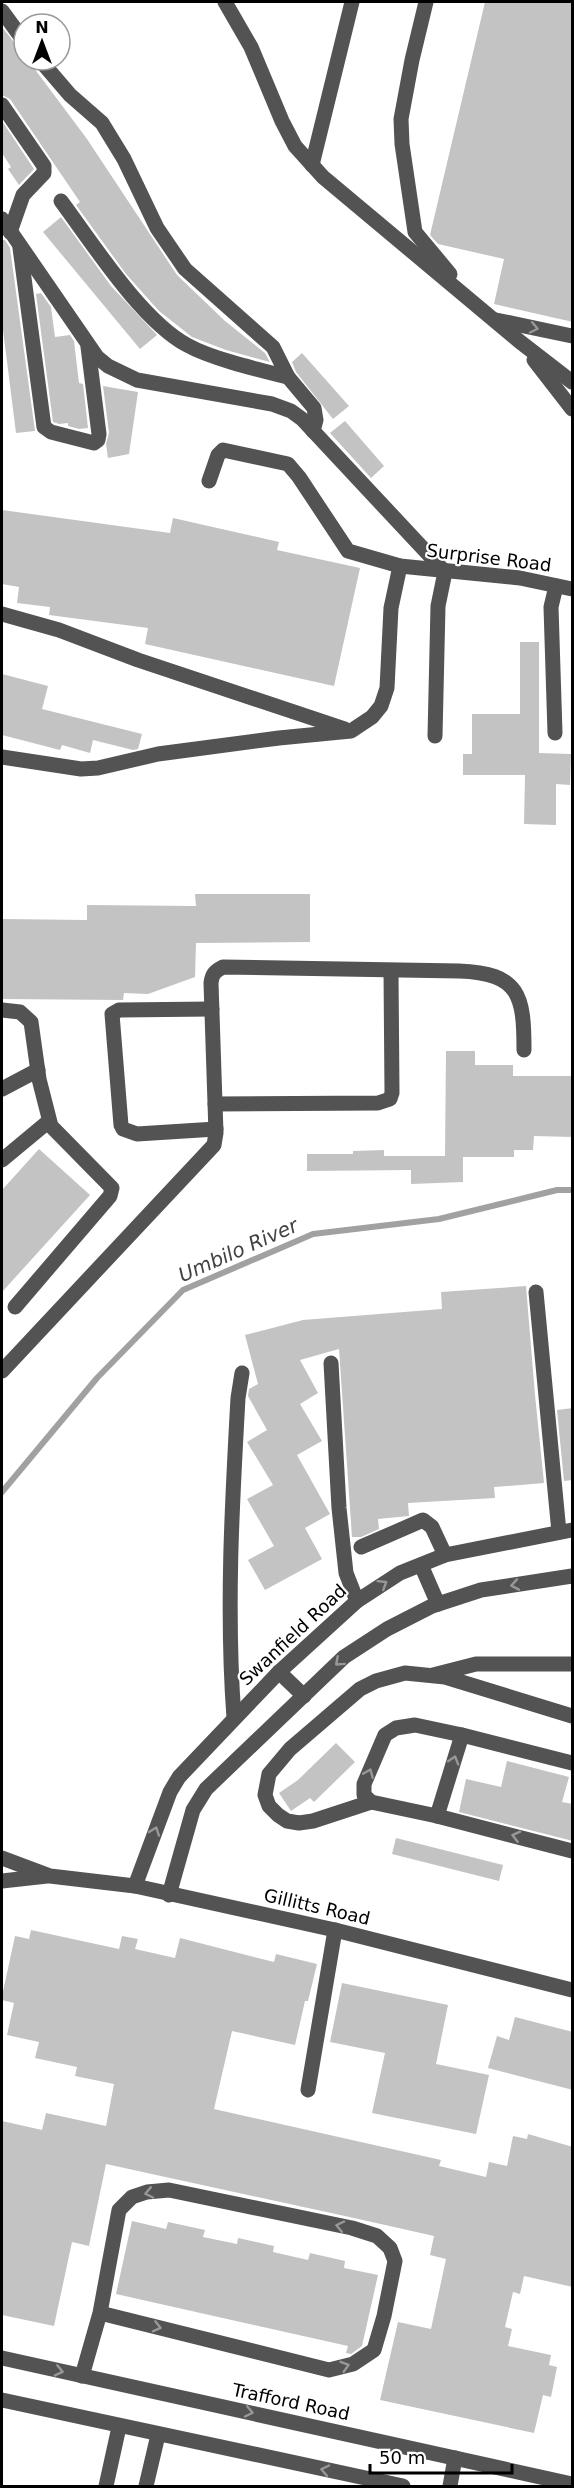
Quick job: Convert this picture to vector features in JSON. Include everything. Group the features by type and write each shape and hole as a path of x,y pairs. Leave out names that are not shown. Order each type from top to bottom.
{"street":[{"path":"225,2 251,47 290,138 312,165 323,177 519,341 573,382"},
{"path":"312,165 352,2"},
{"path":"426,2 401,119 402,144 415,232 475,304"},
{"path":"2,11 12,25"},
{"path":"50,72 70,95 102,123 124,159 157,228 185,269 273,347 288,377 314,408 316,420 313,431"},
{"path":"2,105 44,166 44,173 23,195 6,225 97,357 121,374 137,380 272,404 291,411 313,431 445,572 438,606 435,736"},
{"path":"61,201 104,260 158,325 190,347 288,377"},
{"path":"19,245 44,427 51,432 94,443 98,440 99,434 88,344"},
{"path":"496,320 573,336"},
{"path":"519,341 573,409"},
{"name":"Surprise Road","path":"209,481 218,455 223,450 288,464 348,551 400,566 501,576 573,589"},
{"path":"2,757 81,769 98,768 169,753 351,731 372,717 381,706 387,688 391,608 400,566"},
{"path":"555,733 551,606 556,586"},
{"path":"2,614 58,630 138,660 351,731"},
{"path":"2,1371 214,1145 216,1129 212,975 223,967 477,972 500,978 519,996 523,1010 524,1050"},
{"path":"215,1104 378,1103 390,1099 392,1093 391,971"},
{"path":"212,1009 119,1010 112,1014 123,1129 136,1134 216,1129"},
{"path":"2,1010 20,1012 31,1022 49,1121 57,1134 109,1183 111,1192 15,1307"},
{"path":"2,1089 38,1070"},
{"path":"2,1160 49,1121"},
{"path":"536,1292 566,1531"},
{"path":"331,1363 339,1508 346,1573 357,1600"},
{"path":"234,1718 230,1669 230,1555 238,1398 242,1373"},
{"path":"362,1547 423,1520 432,1527 445,1555"},
{"name":"Swanfield Road","path":"135,1886 174,1784 279,1672 357,1600 400,1573 445,1555 566,1531"},
{"path":"421,1565 438,1604"},
{"path":"169,1895 192,1810 206,1789 344,1657 387,1629 438,1604 481,1590 573,1576"},
{"path":"433,1675 476,1664 573,1664"},
{"path":"279,1672 304,1696"},
{"path":"573,1716 433,1675 405,1673 389,1676 360,1689 290,1749 275,1764 266,1784 265,1795 269,1806 287,1821 299,1823 313,1821 371,1802 437,1816 573,1851"},
{"path":"371,1802 362,1790 385,1735 396,1728 415,1725 573,1763"},
{"path":"437,1816 462,1735"},
{"name":"Gillitts Road","path":"2,1858 50,1875 135,1886 335,1930 573,1990"},
{"name":"Gillitts Road","path":"2,1881 50,1875"},
{"path":"308,2090 335,1930"},
{"path":"82,2376 100,2313 119,2210 132,2197 147,2192 169,2190 352,2228 377,2236 390,2248 395,2261 384,2316 374,2350 353,2364 329,2370 100,2313"},
{"name":"Trafford Road","path":"2,2358 573,2484"},
{"path":"2,2400 403,2487"},
{"path":"106,2487 119,2427"},
{"path":"146,2487 158,2435"},
{"path":"450,2487 455,2458"}],"building":[{"path":"485,2 573,2 573,322 494,304 504,259 438,244 430,235"},
{"path":"2,27 12,40 12,72 37,72 87,139 177,275 225,321 265,353 270,362 226,350 192,337 159,311 126,274 76,205 80,202 10,99 2,95"},
{"path":"2,121 34,169 19,185 8,169 11,167 2,153"},
{"path":"61,217 111,286 157,335 140,349 43,232"},
{"path":"2,240 5,240 10,248 35,431 16,433 2,322"},
{"path":"41,293 51,307 55,337 70,335 74,341 79,383 83,384 88,428 79,429 68,426 68,423 53,422 36,294"},
{"path":"302,353 349,406 333,419 296,372 292,362"},
{"path":"103,386 138,392 129,454 108,458 106,444 109,433"},
{"path":"345,421 384,466 371,478 330,433"},
{"path":"2,510 170,533 173,518 279,542 277,550 360,568 334,686 145,644 148,628 49,615 50,607 17,603 19,587 2,584"},
{"path":"520,642 539,642 539,753 571,754 570,785 556,784 556,825 524,824 525,775 463,775 463,754 472,754 472,714 520,714"},
{"path":"2,674 48,686 42,709 142,734 138,749 133,750 93,740 90,753 62,745 60,750 2,735"},
{"path":"195,894 310,894 310,942 196,943 195,977 148,994 124,993 123,1000 2,999 2,919 87,920 87,905 196,906"},
{"path":"446,1051 475,1051 475,1065 513,1065 513,1076 573,1076 573,1137 534,1136 533,1150 514,1150 514,1157 463,1157 463,1182 411,1184 411,1170 307,1171 307,1154 353,1154 353,1151 384,1150 384,1156 445,1156"},
{"path":"39,1149 90,1195 2,1292 2,1190"},
{"path":"526,1286 544,1483 494,1487 495,1498 408,1503 409,1516 378,1519 379,1529 361,1537 352,1537 339,1349 300,1360 318,1393 300,1404 322,1441 297,1455 330,1514 305,1528 322,1559 265,1590 248,1560 274,1546 247,1499 273,1485 247,1442 267,1430 248,1396 249,1389 258,1384 245,1335 303,1320 442,1309 441,1292"},
{"path":"573,1408 573,1480 564,1481 557,1410"},
{"path":"336,1743 355,1762 314,1802 310,1798 291,1811 279,1793 298,1780"},
{"path":"507,1761 569,1777 562,1802 573,1804 573,1841 459,1812 466,1779 501,1787"},
{"path":"396,1838 503,1865 499,1881 392,1854"},
{"path":"31,1930 119,1949 122,1936 138,1939 135,1949 175,1958 180,1938 274,1962 276,1954 317,1964 308,2001 305,2001 295,2045 232,2031 214,2109 441,2160 439,2166 486,2177 489,2162 507,2166 513,2136 527,2139 528,2134 573,2147 573,2287 524,2276 520,2294 513,2292 505,2327 512,2329 508,2346 551,2355 549,2365 557,2367 551,2397 543,2395 534,2433 380,2400 398,2322 431,2329 446,2259 430,2255 434,2236 354,2218 106,2164 89,2246 72,2242 54,2326 2,2315 2,2121 42,2130 46,2113 106,2126 114,2084 75,2076 77,2067 35,2058 39,2042 7,2035 14,2003 2,2000 2,1996 15,1936 29,1939"},
{"path":"342,1983 448,2005 436,2064 489,2075 476,2134 372,2113 385,2053 330,2042"},
{"path":"515,2017 573,2032 573,2090 488,2068 497,2036 509,2040"},
{"path":"132,2221 166,2229 168,2222 205,2230 203,2237 237,2244 238,2238 274,2246 273,2252 308,2260 310,2253 345,2261 344,2268 378,2275 362,2346 351,2354 346,2353 348,2346 116,2294"}],"waterway":[{"name":"Umbilo River","path":"2,1492 97,1378 183,1290 313,1234 439,1219 557,1190 572,1190"}]}
